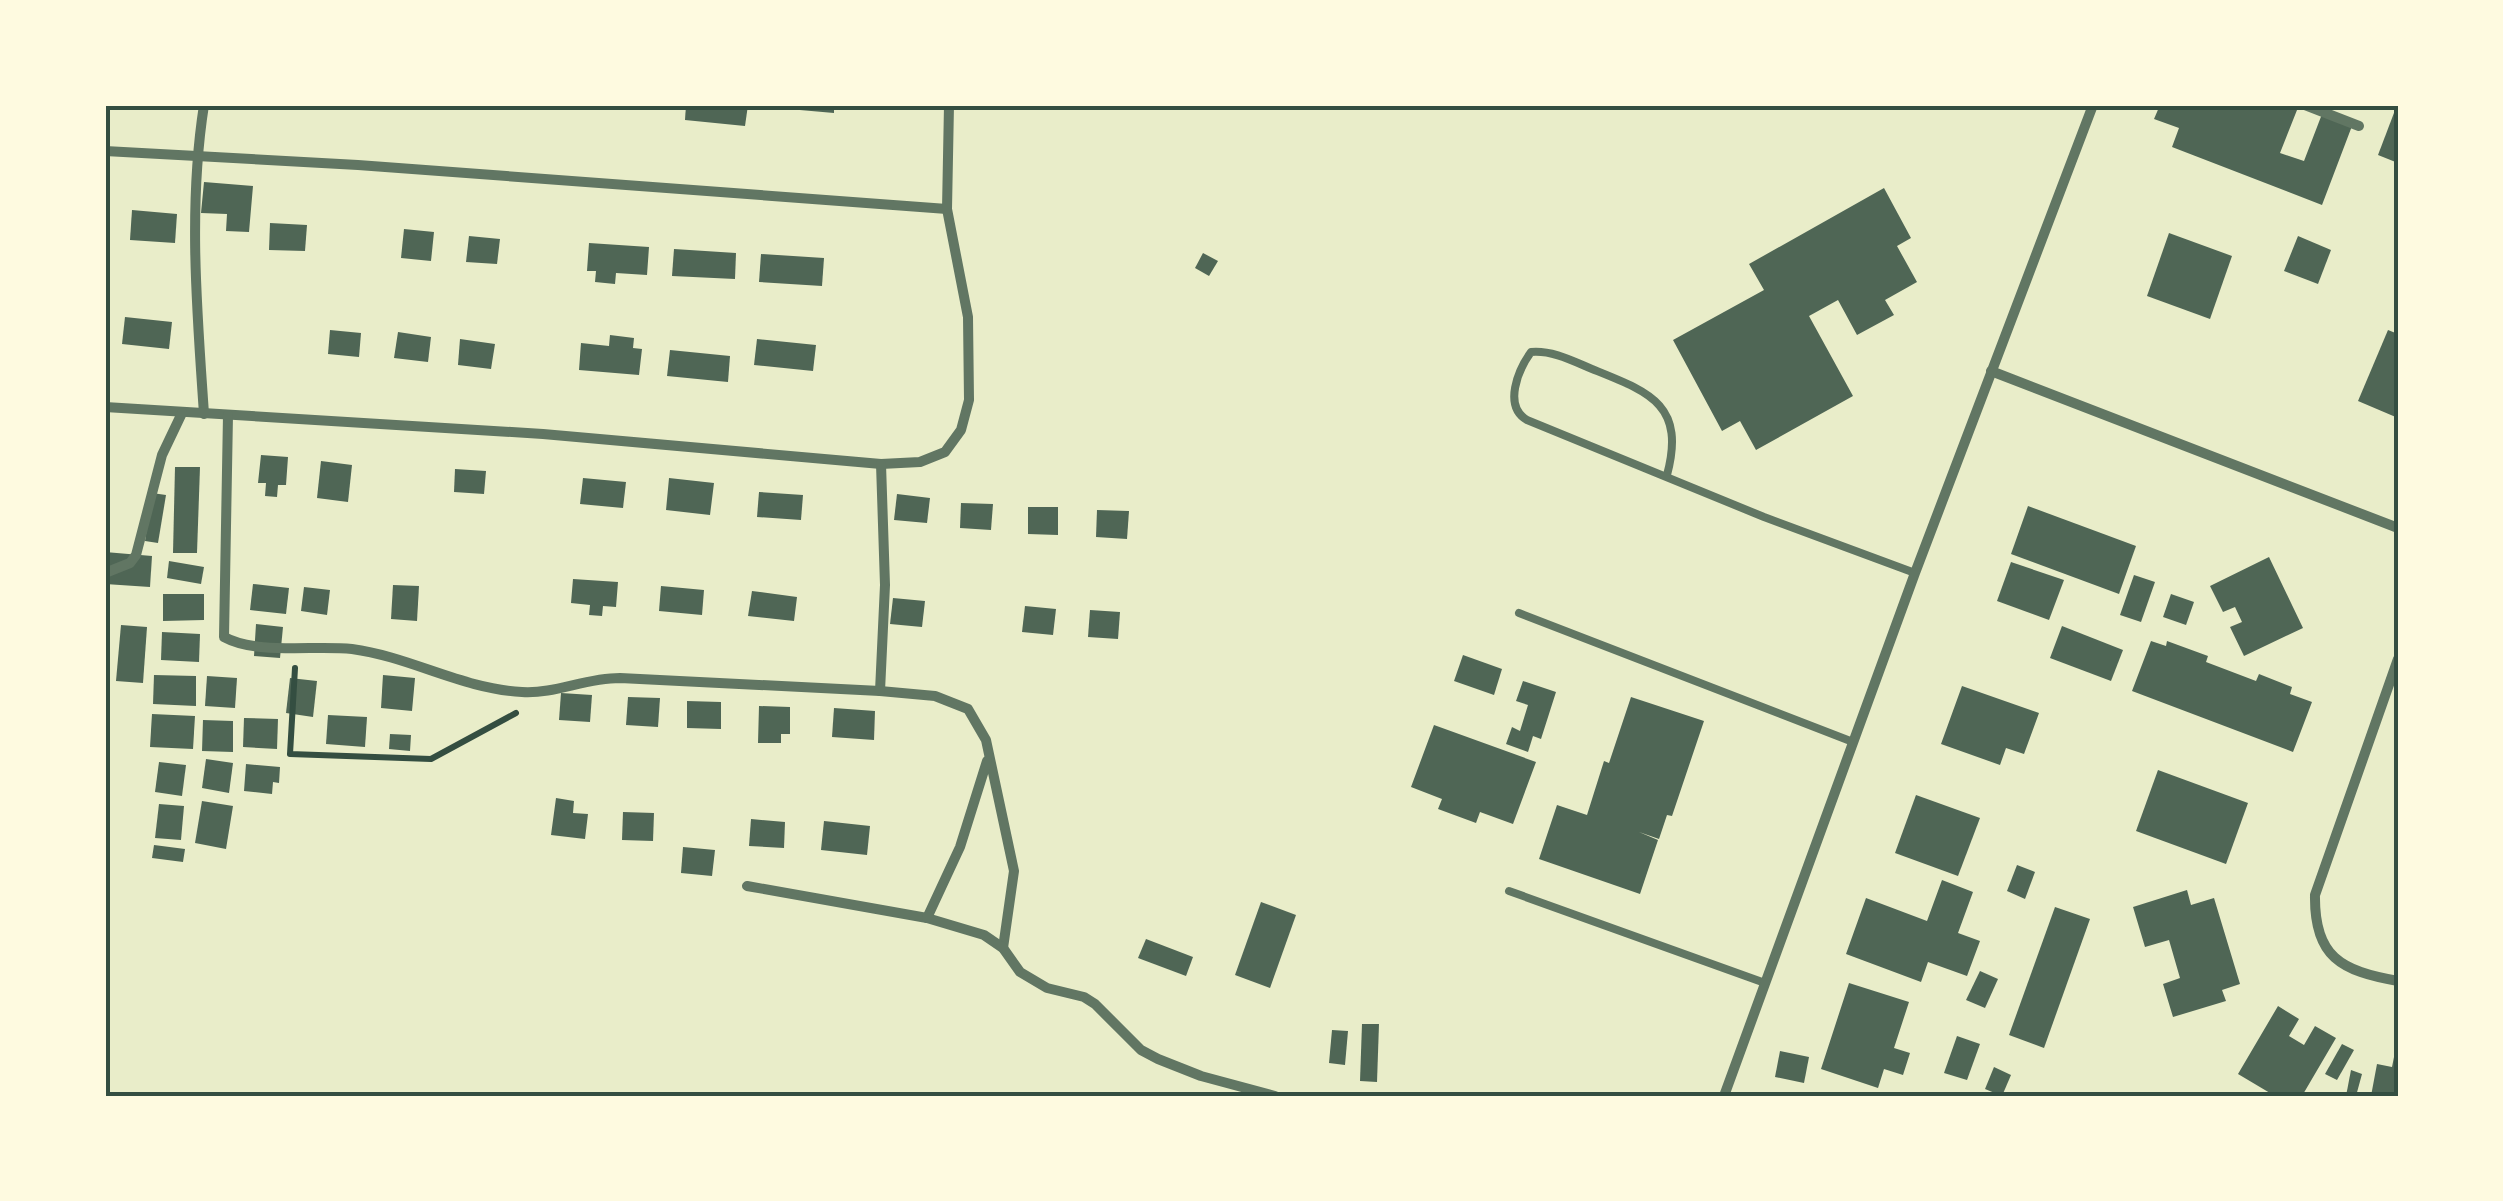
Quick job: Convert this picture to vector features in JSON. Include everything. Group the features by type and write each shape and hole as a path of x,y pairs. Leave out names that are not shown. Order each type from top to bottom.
{"street":[{"path":"204,105 196,154 196,280 204,414"},
{"path":"105,407 543,434 881,464 920,462 945,452 961,430 970,400 968,317 947,208 949,105"},
{"path":"1724,1096 1915,573 2093,105"},
{"path":"2304,105 2360,126"},
{"path":"105,151 196,154 947,208"},
{"path":"1991,371 2398,528"},
{"path":"105,573 130,563 136,554 162,455 182,414"},
{"path":"228,415 224,637 244,645 308,646 375,654 462,683 522,692 600,678 936,696 968,709 980,725 988,754 1014,871 1004,948"},
{"path":"880,691 885,585 881,464"},
{"path":"2398,659 2315,895 2314,922 2323,946 2340,964 2366,976 2398,982"},
{"path":"927,918 960,846 988,754"},
{"path":"747,886 927,918 984,935 1004,948 1020,972 1048,988 1084,997 1095,1004 1141,1050 1158,1060 1276,1096"}],"lane":[{"path":"1667,475 1673,434 1657,399 1570,360 1542,351 1531,352 1524,361 1514,396 1513,405 1519,415 1667,475 1915,573"},
{"path":"1519,613 1853,742"},
{"path":"1510,891 1765,983"}],"path":[{"path":"308,646 295,666 290,754 431,758 562,687"}],"building":[{"path":"686,105 748,105 745,126 685,120"},
{"path":"834,105 834,113 777,108"},
{"path":"2160,105 2299,105 2280,153 2304,161 2322,114 2352,126 2322,205 2172,147 2179,128 2154,119"},
{"path":"2398,105 2398,163 2378,155"},
{"path":"204,182 253,186 249,232 226,231 227,214 201,213"},
{"path":"1884,188 1911,238 1897,246 1917,282 1885,300 1894,315 1857,335 1838,300 1809,316 1853,396 1756,450 1740,421 1722,431 1673,340 1764,290 1749,264"},
{"path":"132,210 177,214 175,243 130,240"},
{"path":"270,223 307,225 305,251 269,250"},
{"path":"404,229 434,232 431,261 401,258"},
{"path":"2169,233 2232,256 2210,319 2147,296"},
{"path":"469,236 500,239 497,264 466,262"},
{"path":"2298,236 2331,250 2318,284 2284,271"},
{"path":"589,243 649,247 647,275 616,273 615,284 595,282 596,271 587,271"},
{"path":"674,249 736,253 735,279 672,276"},
{"path":"1203,253 1218,261 1209,276 1195,268"},
{"path":"761,254 824,258 822,286 759,282"},
{"path":"125,317 172,322 169,349 122,344"},
{"path":"330,330 361,333 359,357 328,354"},
{"path":"2388,330 2398,334 2398,418 2358,401"},
{"path":"398,332 431,337 428,362 394,358"},
{"path":"610,335 634,338 633,348 642,349 639,375 579,370 581,343 609,346"},
{"path":"460,339 495,344 491,369 458,365"},
{"path":"757,339 816,345 813,371 754,365"},
{"path":"670,350 730,356 728,382 667,376"},
{"path":"261,455 288,457 286,485 278,485 277,497 265,496 266,483 258,483"},
{"path":"321,461 352,465 348,502 317,498"},
{"path":"175,467 200,467 197,553 173,553"},
{"path":"455,469 486,471 484,494 454,492"},
{"path":"583,478 626,482 623,508 580,504"},
{"path":"669,478 714,483 710,515 666,510"},
{"path":"759,492 803,495 801,520 757,517"},
{"path":"152,493 166,495 158,543 145,541"},
{"path":"897,494 930,498 927,523 894,520"},
{"path":"961,503 993,504 991,530 960,528"},
{"path":"2028,506 2136,546 2119,594 2011,554"},
{"path":"1028,507 1058,507 1058,535 1028,534"},
{"path":"1097,510 1129,511 1127,539 1096,537"},
{"path":"105,552 152,556 150,587 105,584"},
{"path":"2269,557 2303,628 2244,656 2230,627 2242,622 2235,607 2223,612 2210,586"},
{"path":"169,561 204,567 201,584 167,578"},
{"path":"2011,562 2064,580 2049,620 1997,601"},
{"path":"2134,575 2155,582 2141,622 2120,615"},
{"path":"573,579 618,582 616,607 603,606 602,616 589,615 590,605 571,603"},
{"path":"253,584 289,588 286,614 250,610"},
{"path":"393,585 419,586 417,621 391,619"},
{"path":"661,586 704,590 702,615 659,611"},
{"path":"304,587 330,590 327,615 301,611"},
{"path":"752,591 797,597 794,621 748,616"},
{"path":"163,594 204,594 204,620 163,621"},
{"path":"2171,594 2194,602 2186,625 2163,617"},
{"path":"893,598 925,601 922,627 890,624"},
{"path":"1025,606 1056,609 1053,635 1022,632"},
{"path":"1090,610 1120,612 1118,639 1088,637"},
{"path":"256,624 283,627 280,658 254,656"},
{"path":"121,625 147,627 143,683 116,681"},
{"path":"2062,626 2123,650 2111,681 2050,658"},
{"path":"162,632 200,634 199,662 161,660"},
{"path":"2151,641 2166,646 2167,641 2208,656 2206,662 2256,681 2259,674 2292,687 2290,694 2312,702 2293,752 2132,691"},
{"path":"1463,655 1502,669 1494,695 1454,681"},
{"path":"154,675 196,676 196,706 153,704"},
{"path":"383,675 415,678 412,711 381,708"},
{"path":"207,676 237,678 235,708 205,706"},
{"path":"290,678 317,681 313,717 286,713"},
{"path":"1523,681 1556,692 1541,739 1533,736 1528,752 1506,744 1512,727 1520,731 1528,705 1516,701"},
{"path":"1962,686 2039,713 2024,754 2006,748 2000,765 1941,744"},
{"path":"561,693 592,695 590,722 559,720"},
{"path":"628,697 660,698 658,727 626,725"},
{"path":"1631,697 1704,721 1672,816 1667,815 1659,839 1639,832 1658,840 1640,894 1539,859 1557,805 1587,815"},
{"path":"687,701 721,702 721,729 687,728"},
{"path":"759,706 790,707 790,734 781,734 781,743 758,743"},
{"path":"834,708 875,711 874,740 832,737"},
{"path":"152,714 195,716 193,749 150,747"},
{"path":"328,715 367,717 365,747 326,744"},
{"path":"244,718 278,719 277,749 243,747"},
{"path":"203,720 233,721 233,752 202,751"},
{"path":"1434,725 1536,762 1513,824 1480,812 1476,823 1438,809 1442,799 1411,787"},
{"path":"390,734 411,735 410,751 389,749"},
{"path":"206,759 233,763 229,793 202,788"},
{"path":"159,762 186,765 182,796 155,792"},
{"path":"246,764 280,767 279,783 273,782 272,794 244,791"},
{"path":"2158,770 2248,803 2226,864 2136,831"},
{"path":"1916,795 1980,818 1958,876 1895,853"},
{"path":"556,798 574,801 573,813 588,814 585,839 551,835"},
{"path":"202,801 233,806 226,849 195,843"},
{"path":"159,804 184,806 181,840 155,838"},
{"path":"623,812 654,813 653,841 622,840"},
{"path":"751,819 785,822 784,848 749,846"},
{"path":"824,821 870,826 867,855 821,850"},
{"path":"154,845 185,849 183,862 152,858"},
{"path":"683,847 715,850 712,876 681,873"},
{"path":"2017,865 2035,872 2025,899 2007,891"},
{"path":"1942,880 1973,892 1958,933 1980,941 1967,976 1928,962 1921,982 1846,954 1866,898 1927,921"},
{"path":"2187,890 2191,905 2214,898 2240,984 2222,990 2226,1001 2173,1017 2163,984 2180,978 2169,940 2145,947 2133,907"},
{"path":"1261,902 1296,915 1270,988 1235,975"},
{"path":"2055,907 2090,919 2044,1048 2009,1035"},
{"path":"1146,939 1193,957 1186,976 1138,958"},
{"path":"1980,971 1998,979 1985,1008 1966,1000"},
{"path":"1849,983 1909,1002 1894,1048 1910,1053 1903,1075 1884,1069 1878,1088 1821,1069"},
{"path":"2278,1006 2299,1019 2289,1036 2304,1045 2315,1026 2336,1038 2302,1096 2275,1096 2238,1074"},
{"path":"1362,1024 1379,1024 1377,1082 1360,1081"},
{"path":"1332,1030 1348,1031 1345,1065 1329,1063"},
{"path":"1957,1036 1980,1044 1967,1080 1944,1073"},
{"path":"2342,1044 2354,1050 2337,1080 2325,1074"},
{"path":"1780,1051 1809,1057 1804,1083 1775,1077"},
{"path":"2394,1057 2398,1058 2398,1096 2371,1096 2377,1064 2392,1067"},
{"path":"1994,1067 2011,1075 2002,1096 1985,1089"},
{"path":"2351,1070 2362,1074 2356,1096 2346,1096"}]}
